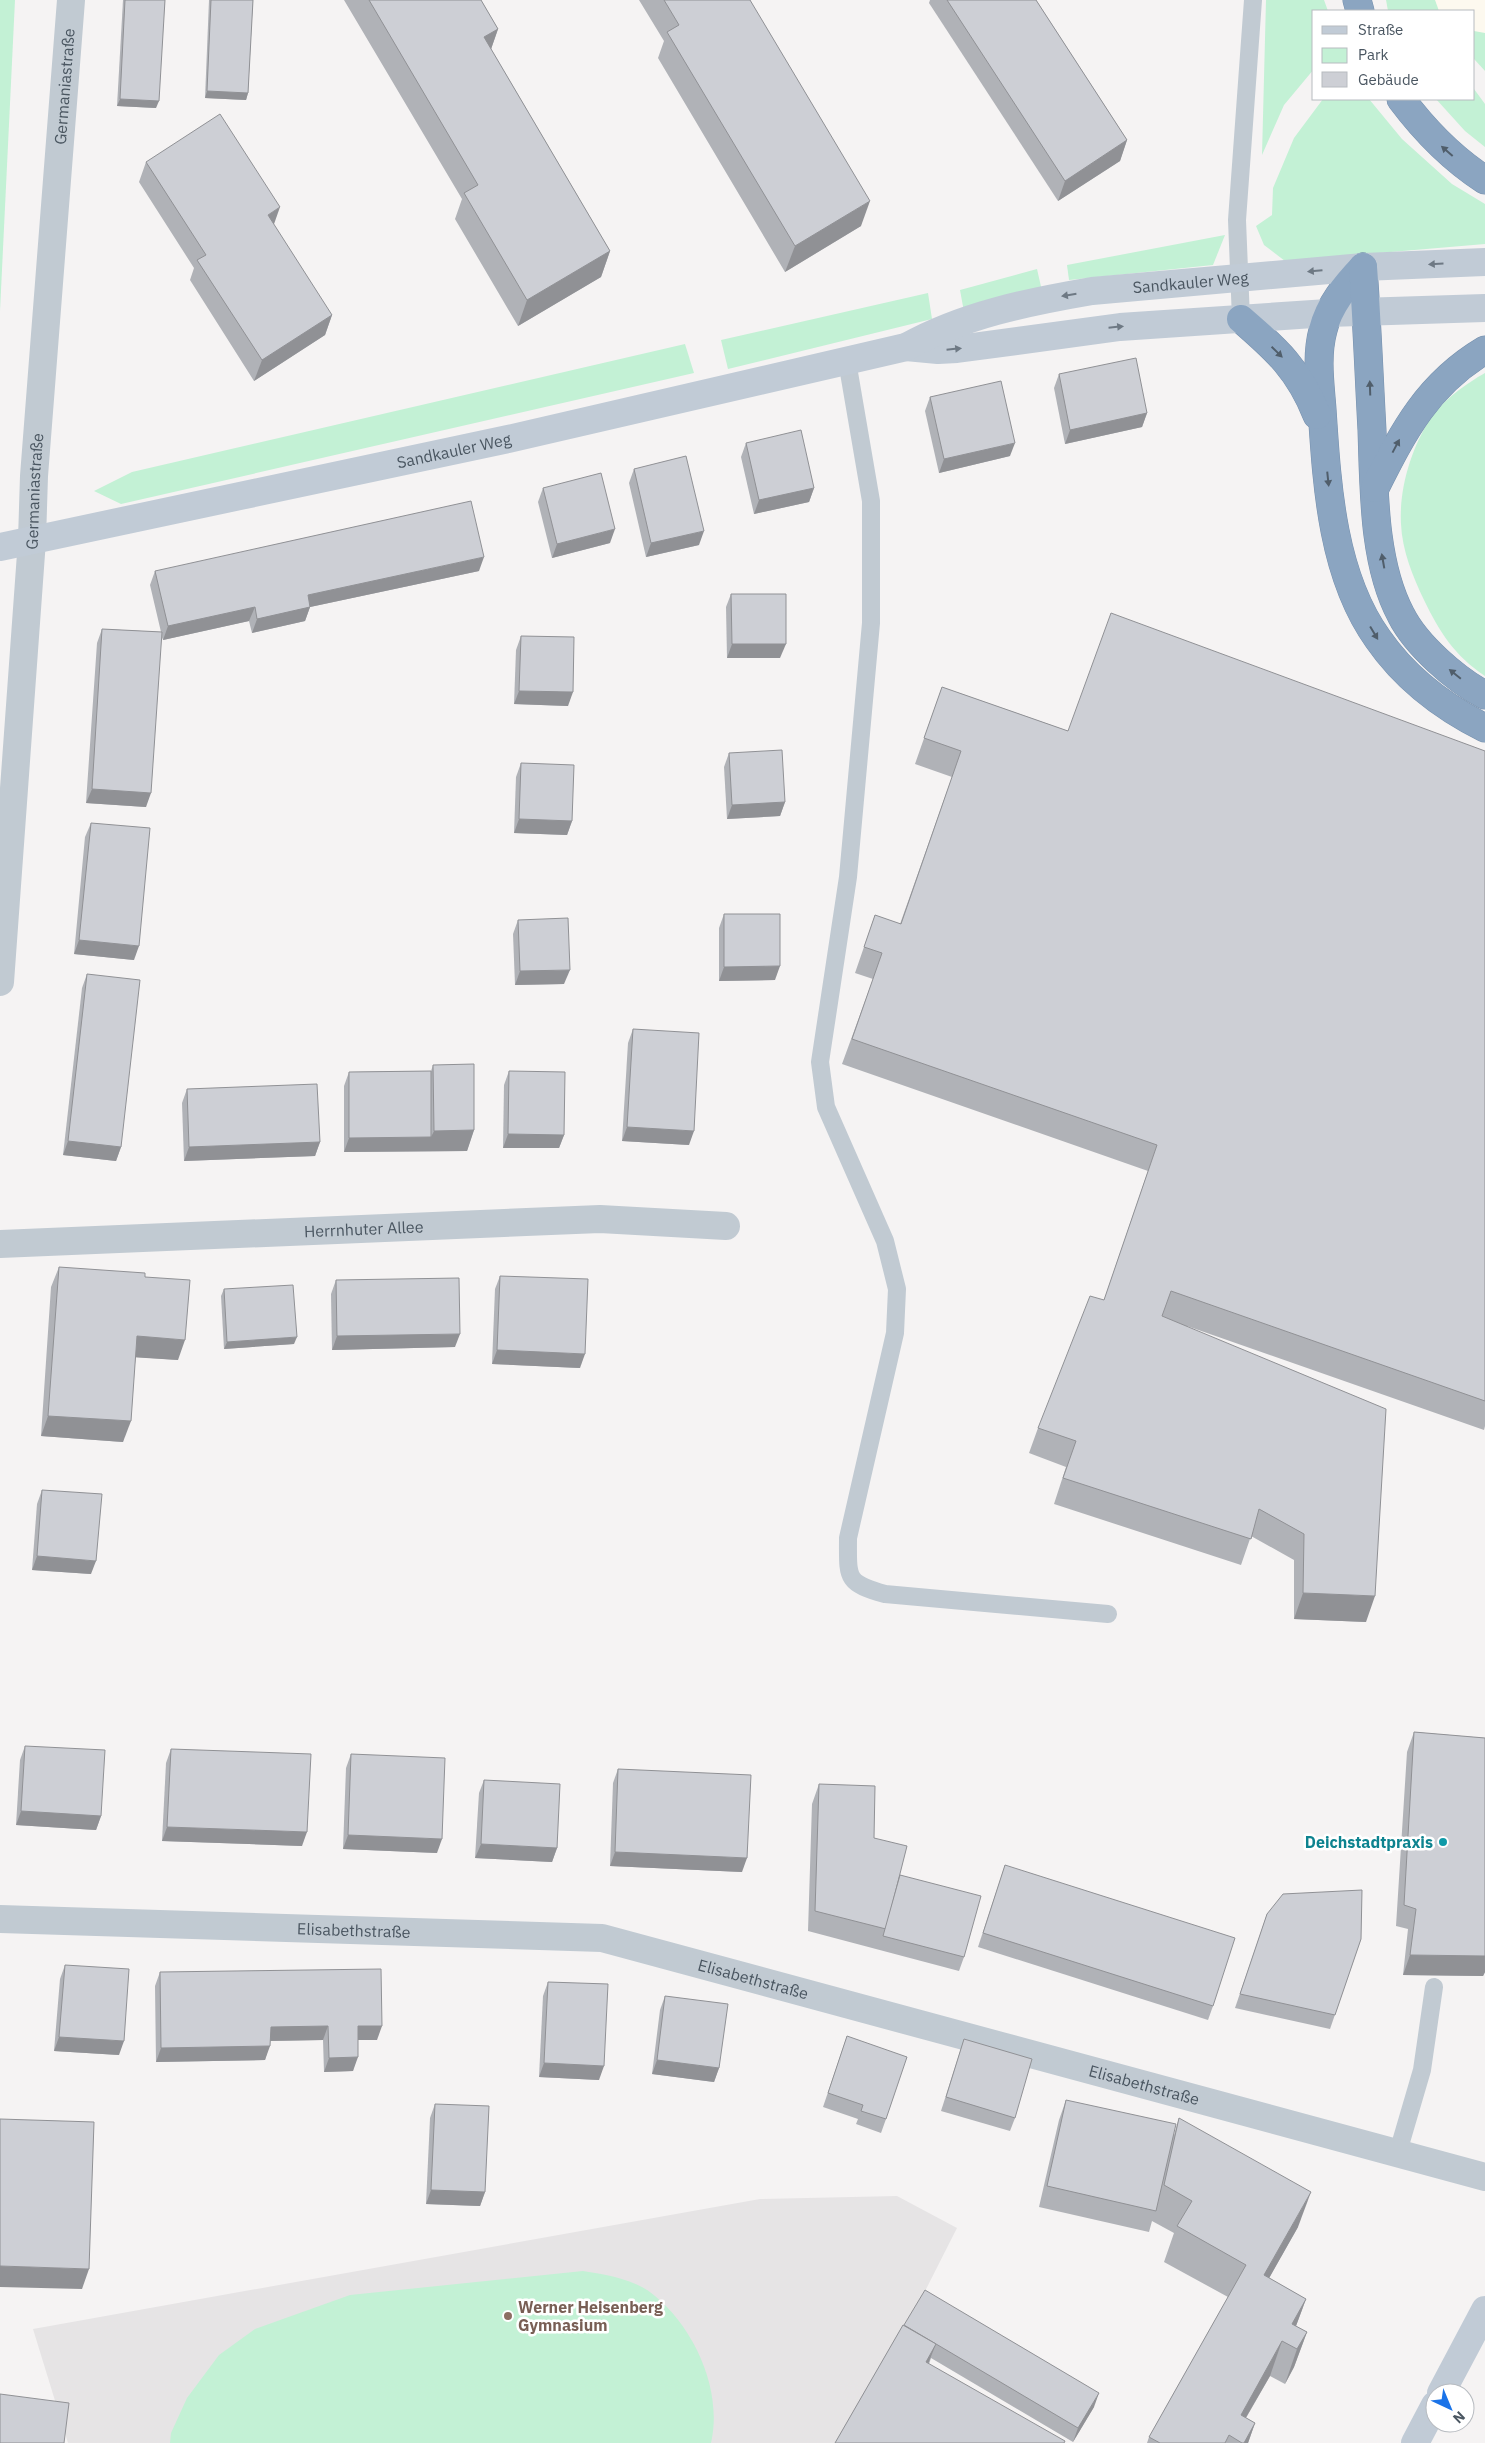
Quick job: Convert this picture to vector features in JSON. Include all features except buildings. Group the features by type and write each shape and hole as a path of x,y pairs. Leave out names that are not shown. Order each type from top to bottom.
{"highway":[{"path":"1402,100 1427,132 1444,149 1485,180"},
{"path":"1364,267 1374,489 1386,574 1401,616 1428,650 1455,674 1485,695"},
{"path":"1364,267 1348,284 1328,314 1319,350 1323,431 1331,501 1347,577 1360,608 1378,639 1417,683 1440,702 1485,728"},
{"path":"1241,319 1284,358 1297,375 1323,431"},
{"path":"1374,489 1417,411 1454,372 1485,350"}],"street":[{"name":"Germaniastraße","path":"0,982 7,797 32,540 34,476 71,0"},
{"name":"Sandkauler Weg","path":"0,547 508,439 847,361 906,347 935,331 953,324 1060,296 1092,291 1364,267 1485,262"},
{"name":"Sandkauler Weg","path":"906,347 938,350 1120,327 1328,314 1485,308"},
{"name":"Herrnhuter Allee","path":"0,1244 600,1219 726,1226"},
{"name":"Elisabethstraße","path":"0,1919 602,1938 1485,2177"},
{"path":"1447,2383 1485,2310"},
{"path":"1415,2443 1425,2424"}],"lane":[{"path":"1241,319 1238,220 1252,0"},
{"path":"847,361 871,501 871,623 848,877 820,1062 826,1107 885,1241 897,1289 895,1333 848,1538 848,1571 860,1587 885,1594 1108,1614"},
{"path":"1398,2152 1422,2070 1434,1987"}],"shaded area":[{"path":"1386,0 1485,0 1485,71 1475,60 1475,10 1388,10"},
{"name":"Werner Heisenberg Gymnasium","path":"897,2196 957,2228 919,2303 840,2443 68,2443 33,2329 760,2199"}],"green space":[{"path":"0,0 15,0 0,311"},
{"path":"1266,0 1324,0 1328,10 1312,10 1312,71 1284,105 1262,155"},
{"path":"1386,0 1435,0 1439,10 1388,10"},
{"path":"1475,31 1485,33 1485,71 1475,60"},
{"path":"1475,90 1485,104 1485,147 1465,131 1437,100 1475,100"},
{"path":"1322,100 1370,100 1402,139 1452,184 1485,204 1485,244 1285,261 1264,245 1256,226 1272,215 1273,188 1294,138"},
{"path":"1225,235 1213,265 1069,280 1067,265"},
{"path":"1037,269 1042,291 964,312 960,290"},
{"path":"928,293 932,319 728,369 721,340"},
{"path":"685,344 694,373 121,504 94,491 132,472"},
{"path":"1485,373 1485,676 1465,660 1449,643 1430,612 1416,582 1406,553 1402,534 1401,511 1404,483 1412,456 1430,419 1455,393"},
{"path":"583,2271 602,2274 639,2285 655,2296 682,2326 693,2343 709,2382 714,2423 711,2443 170,2443 171,2433 187,2398 219,2355 255,2329 350,2295"}],"place":[{"name":"Deichstadtpraxis","path":"1443,1842"},
{"name":"Werner Heisenberg Gymnasium","path":"508,2316"}]}
